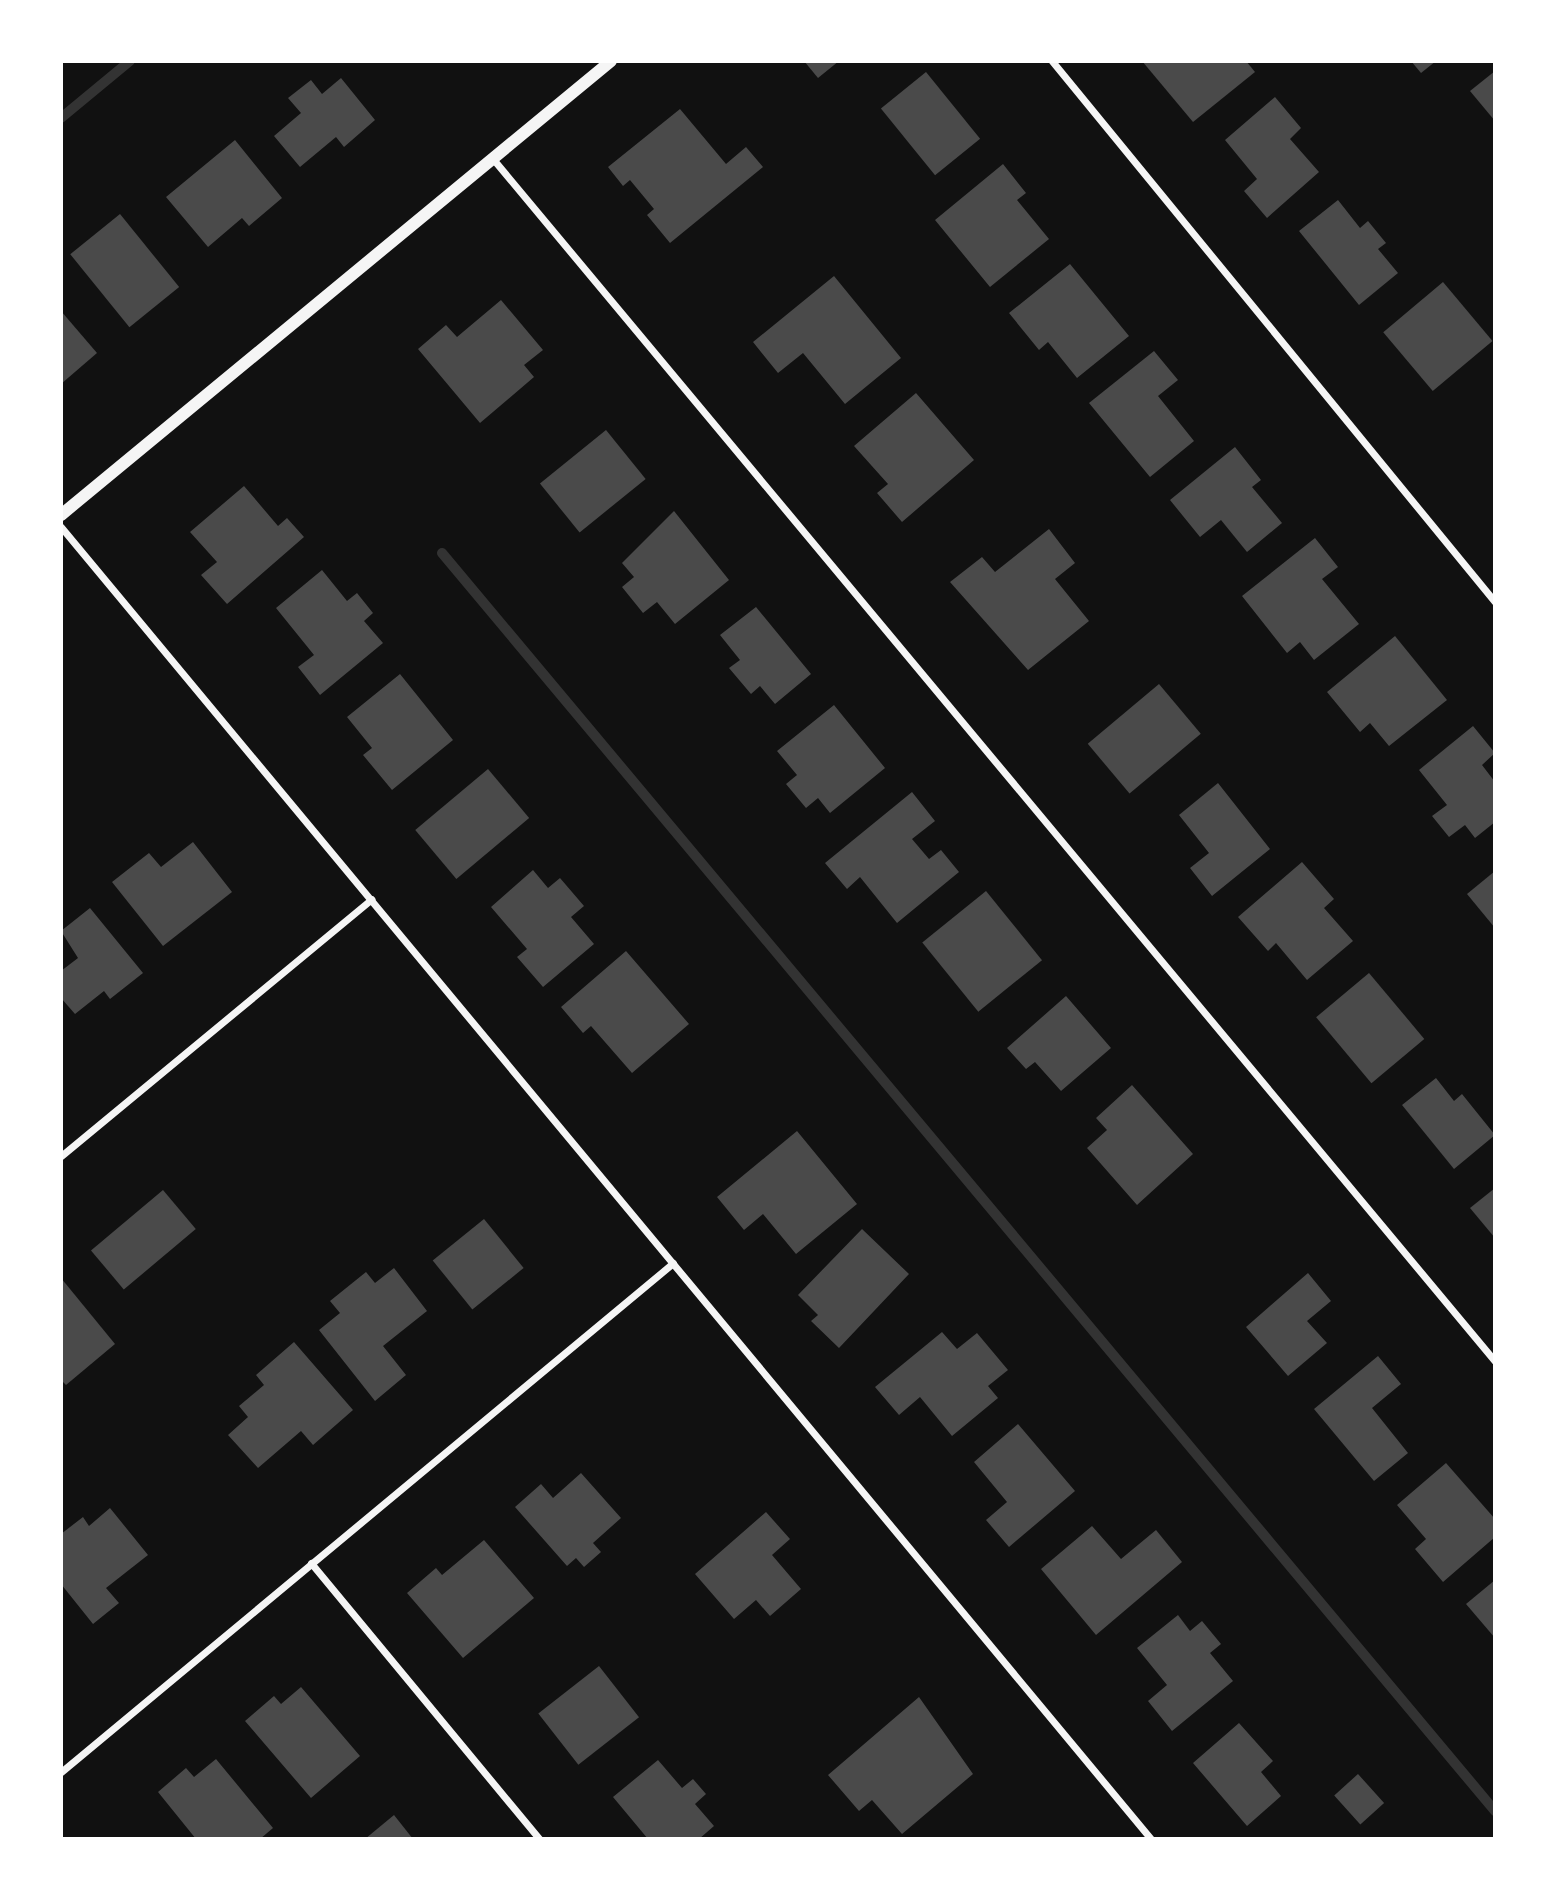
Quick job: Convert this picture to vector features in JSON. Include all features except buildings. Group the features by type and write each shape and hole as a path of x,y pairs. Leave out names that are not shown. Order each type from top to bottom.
{"street":[{"path":"61,515 611,61"},
{"path":"1052,61 1495,602"},
{"path":"494,159 1495,1361"},
{"path":"61,527 1151,1839"},
{"path":"61,1156 372,899"},
{"path":"61,1772 673,1263"},
{"path":"311,1563 539,1839"}],"waterway":[{"path":"61,118 130,61"},
{"path":"442,553 1495,1811"}]}
